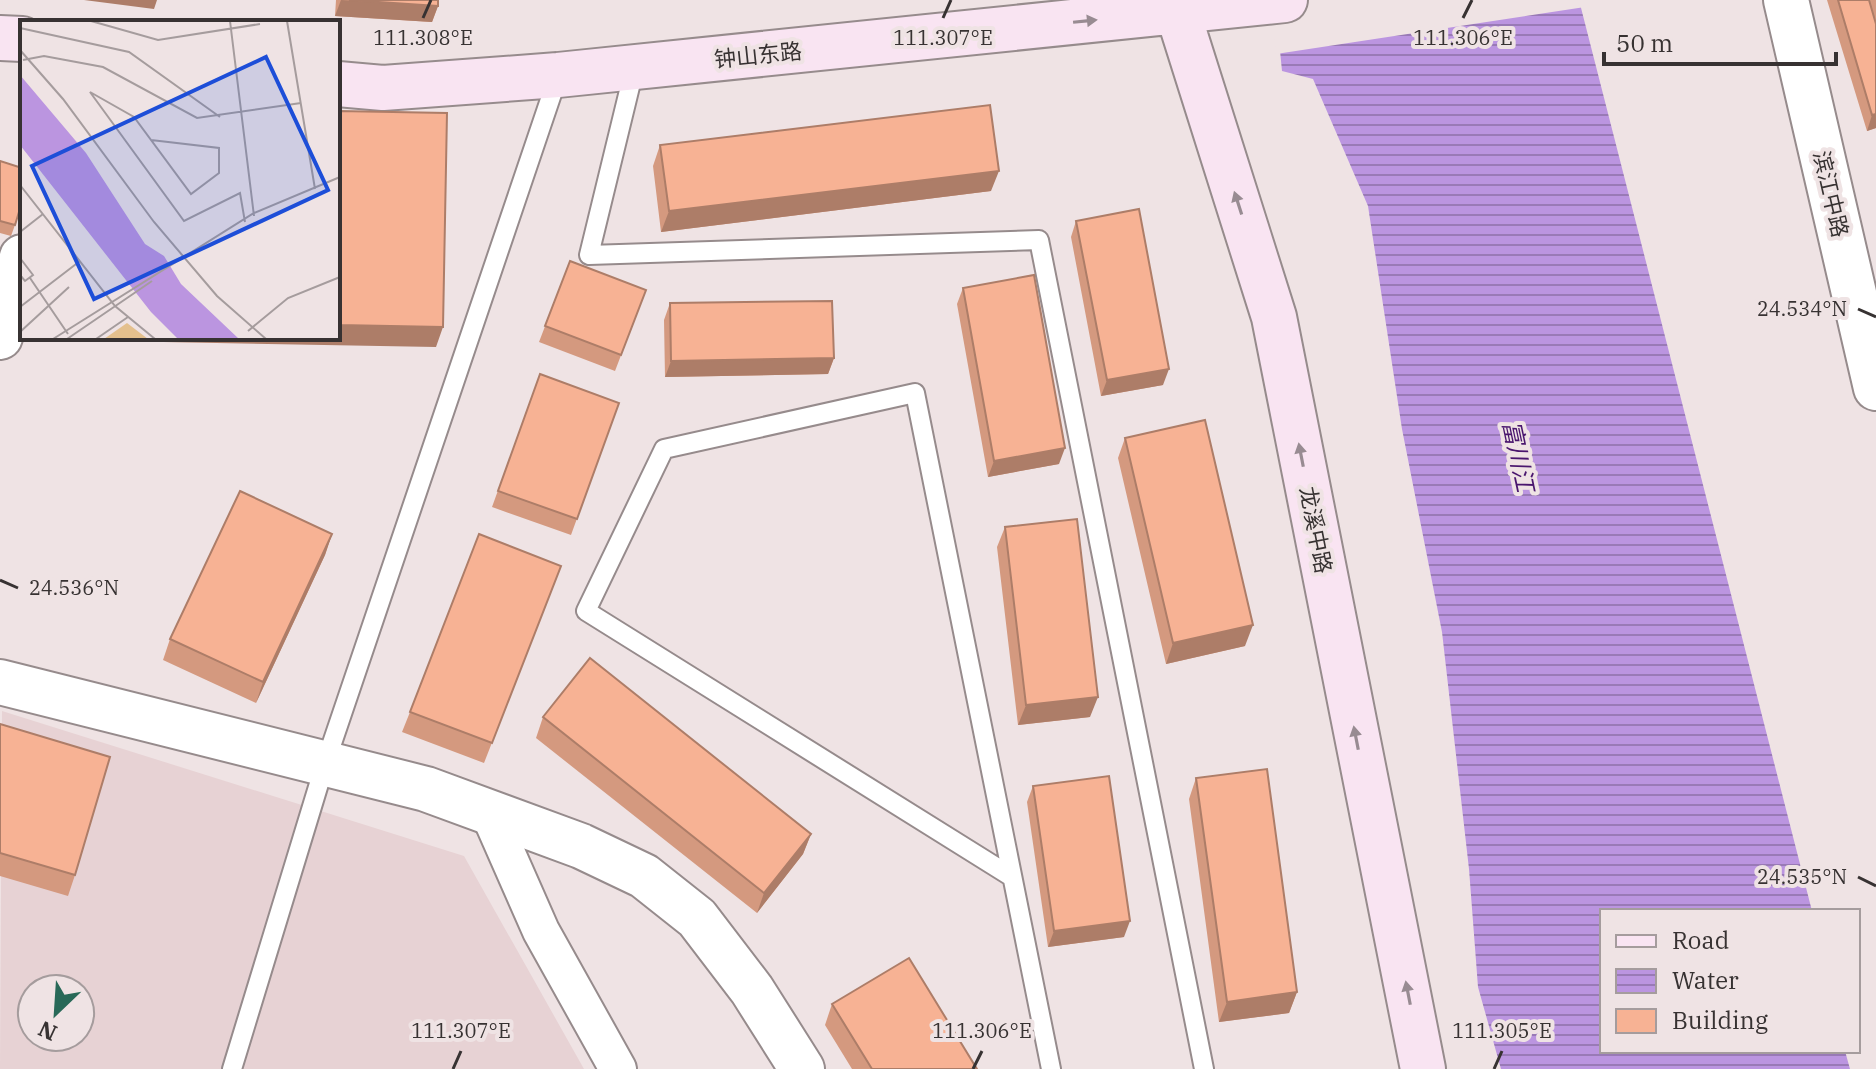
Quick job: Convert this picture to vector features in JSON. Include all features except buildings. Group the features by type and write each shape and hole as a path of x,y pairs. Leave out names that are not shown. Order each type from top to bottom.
{"main road":[{"name":"钟山东路","path":"638,56 1046,0"},
{"name":"钟山东路","path":"340,84 383,88 638,56 1164,7 1285,0"},
{"name":"龙溪中路","path":"1164,7 1245,325 1392,1069"},
{"name":"龙溪中路","path":"1164,7 1274,317 1423,1069"},
{"path":"0,38 20,39"},
{"path":"0,59 20,61"},
{"name":"钟山东路","path":"340,66 378,70 560,64"}],"street":[{"name":"滨江中路","path":"1786,0 1865,292 1876,388"},
{"path":"0,337 20,264"},
{"path":"0,682 426,789 581,846 644,876 697,918 752,990 802,1069"},
{"path":"489,813 541,931 618,1069"}],"lane":[{"path":"638,56 589,255 1039,240 1204,1069"},
{"path":"232,1069 325,764 560,64"},
{"path":"1012,877 586,611 664,449 915,393 1051,1069"}],"shaded area":[{"path":"2,711 464,856 584,1069 0,1069"}],"water":[{"name":"富川江","path":"1275,0 1579,0 1811,909 1600,909 1600,1053 1846,1053 1850,1069 1501,1069 1478,987 1469,869 1442,632 1402,429 1368,206 1313,79 1282,71"}],"pier":[{"path":"1271,0 1583,0 1585,7 1276,54"}]}
